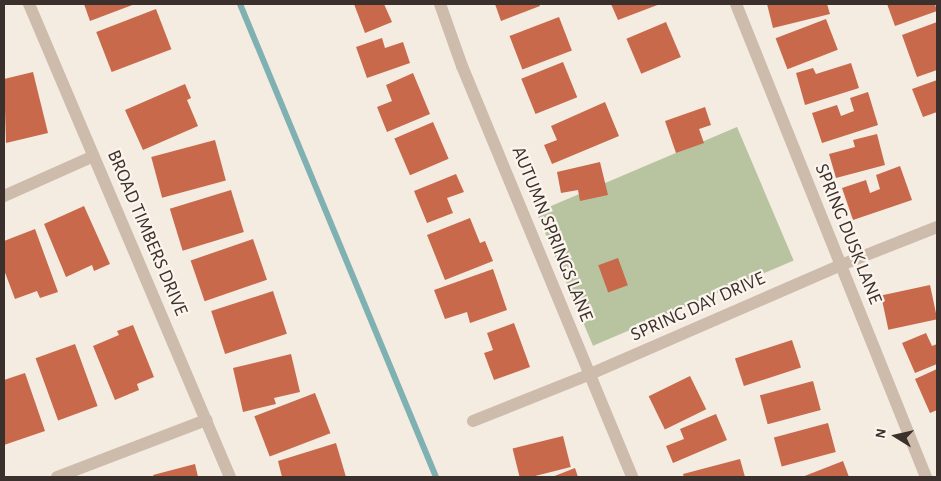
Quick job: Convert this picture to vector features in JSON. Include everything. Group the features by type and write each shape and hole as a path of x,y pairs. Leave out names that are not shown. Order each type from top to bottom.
{"street":[{"name":"BROAD TIMBERS DRIVE","path":"30,4 230,477"},
{"name":"AUTUMN SPRINGS LANE","path":"440,4 588,375 632,477"},
{"name":"SPRING DUSK LANE","path":"736,4 926,477"},
{"path":"4,196 94,156"},
{"name":"SPRING DAY DRIVE","path":"473,421 588,375 841,265 937,227"},
{"path":"57,477 206,420"}],"green space":[{"path":"737,127 794,260 593,346 536,212"}],"building":[{"path":"84,4 135,4 90,21"},
{"path":"354,4 384,4 392,22 365,33"},
{"path":"495,4 539,4 540,6 501,21"},
{"path":"611,4 660,4 618,20"},
{"path":"767,4 827,4 830,14 773,28"},
{"path":"887,4 935,4 937,11 895,26"},
{"path":"156,9 171,49 112,72 96,32"},
{"path":"559,17 572,51 522,70 510,36"},
{"path":"826,19 838,50 787,69 776,38"},
{"path":"666,22 681,57 641,74 626,39"},
{"path":"937,22 937,70 917,77 902,35"},
{"path":"382,38 385,48 403,42 410,63 367,78 356,47"},
{"path":"563,62 577,97 536,114 521,79"},
{"path":"851,63 859,88 805,105 796,73 813,68 816,74"},
{"path":"33,72 48,133 6,143 4,79"},
{"path":"413,73 430,114 387,132 377,107 392,101 386,85"},
{"path":"937,80 937,112 923,117 912,89"},
{"path":"185,84 191,98 187,100 198,126 143,150 125,110"},
{"path":"868,92 878,125 822,143 812,113 837,105 841,116 854,111 850,98"},
{"path":"605,102 619,136 552,164 544,145 557,140 551,126"},
{"path":"705,107 711,125 699,129 704,143 676,153 665,121"},
{"path":"433,122 449,159 410,175 394,138"},
{"path":"877,134 885,165 836,178 829,154 855,147 853,140"},
{"path":"215,140 226,181 162,198 151,157"},
{"path":"600,162 608,195 580,201 578,190 561,193 557,172"},
{"path":"900,166 912,200 853,220 842,188 866,180 870,193 880,189 876,175"},
{"path":"456,174 464,192 447,198 453,213 427,223 414,191"},
{"path":"231,190 244,232 183,251 170,209"},
{"path":"84,206 110,264 94,271 92,265 66,277 44,224"},
{"path":"470,218 480,243 485,241 493,261 445,280 427,235"},
{"path":"35,229 58,292 40,298 37,291 15,299 4,270 4,241"},
{"path":"253,239 267,280 205,301 191,260"},
{"path":"618,258 628,285 608,292 598,265"},
{"path":"493,269 507,310 470,323 467,312 445,319 434,290"},
{"path":"930,285 937,319 888,330 881,295"},
{"path":"273,291 287,334 225,354 211,311"},
{"path":"514,323 530,367 494,380 484,353 493,350 487,333"},
{"path":"133,325 154,377 137,384 139,390 115,400 93,346 119,335 117,331"},
{"path":"926,333 932,346 937,344 937,364 915,373 902,343"},
{"path":"792,340 801,368 744,386 735,359"},
{"path":"75,344 98,406 58,420 36,358"},
{"path":"291,354 300,392 274,398 276,404 243,412 233,368"},
{"path":"937,369 937,410 930,413 915,379"},
{"path":"25,373 45,431 4,445 4,380"},
{"path":"690,376 706,409 665,429 649,396"},
{"path":"813,381 821,410 768,424 760,395"},
{"path":"315,393 330,433 270,456 254,416"},
{"path":"716,414 727,440 673,463 666,446 684,439 680,429"},
{"path":"828,423 836,452 782,466 774,437"},
{"path":"563,436 571,467 531,477 520,477 513,449"},
{"path":"336,443 346,477 282,477 278,461"},
{"path":"740,459 745,477 684,477 683,474"},
{"path":"843,461 849,477 802,477"},
{"path":"195,464 198,477 154,477 153,475"},
{"path":"575,468 578,477 552,477"}],"waterway":[{"path":"240,4 436,477"}]}
